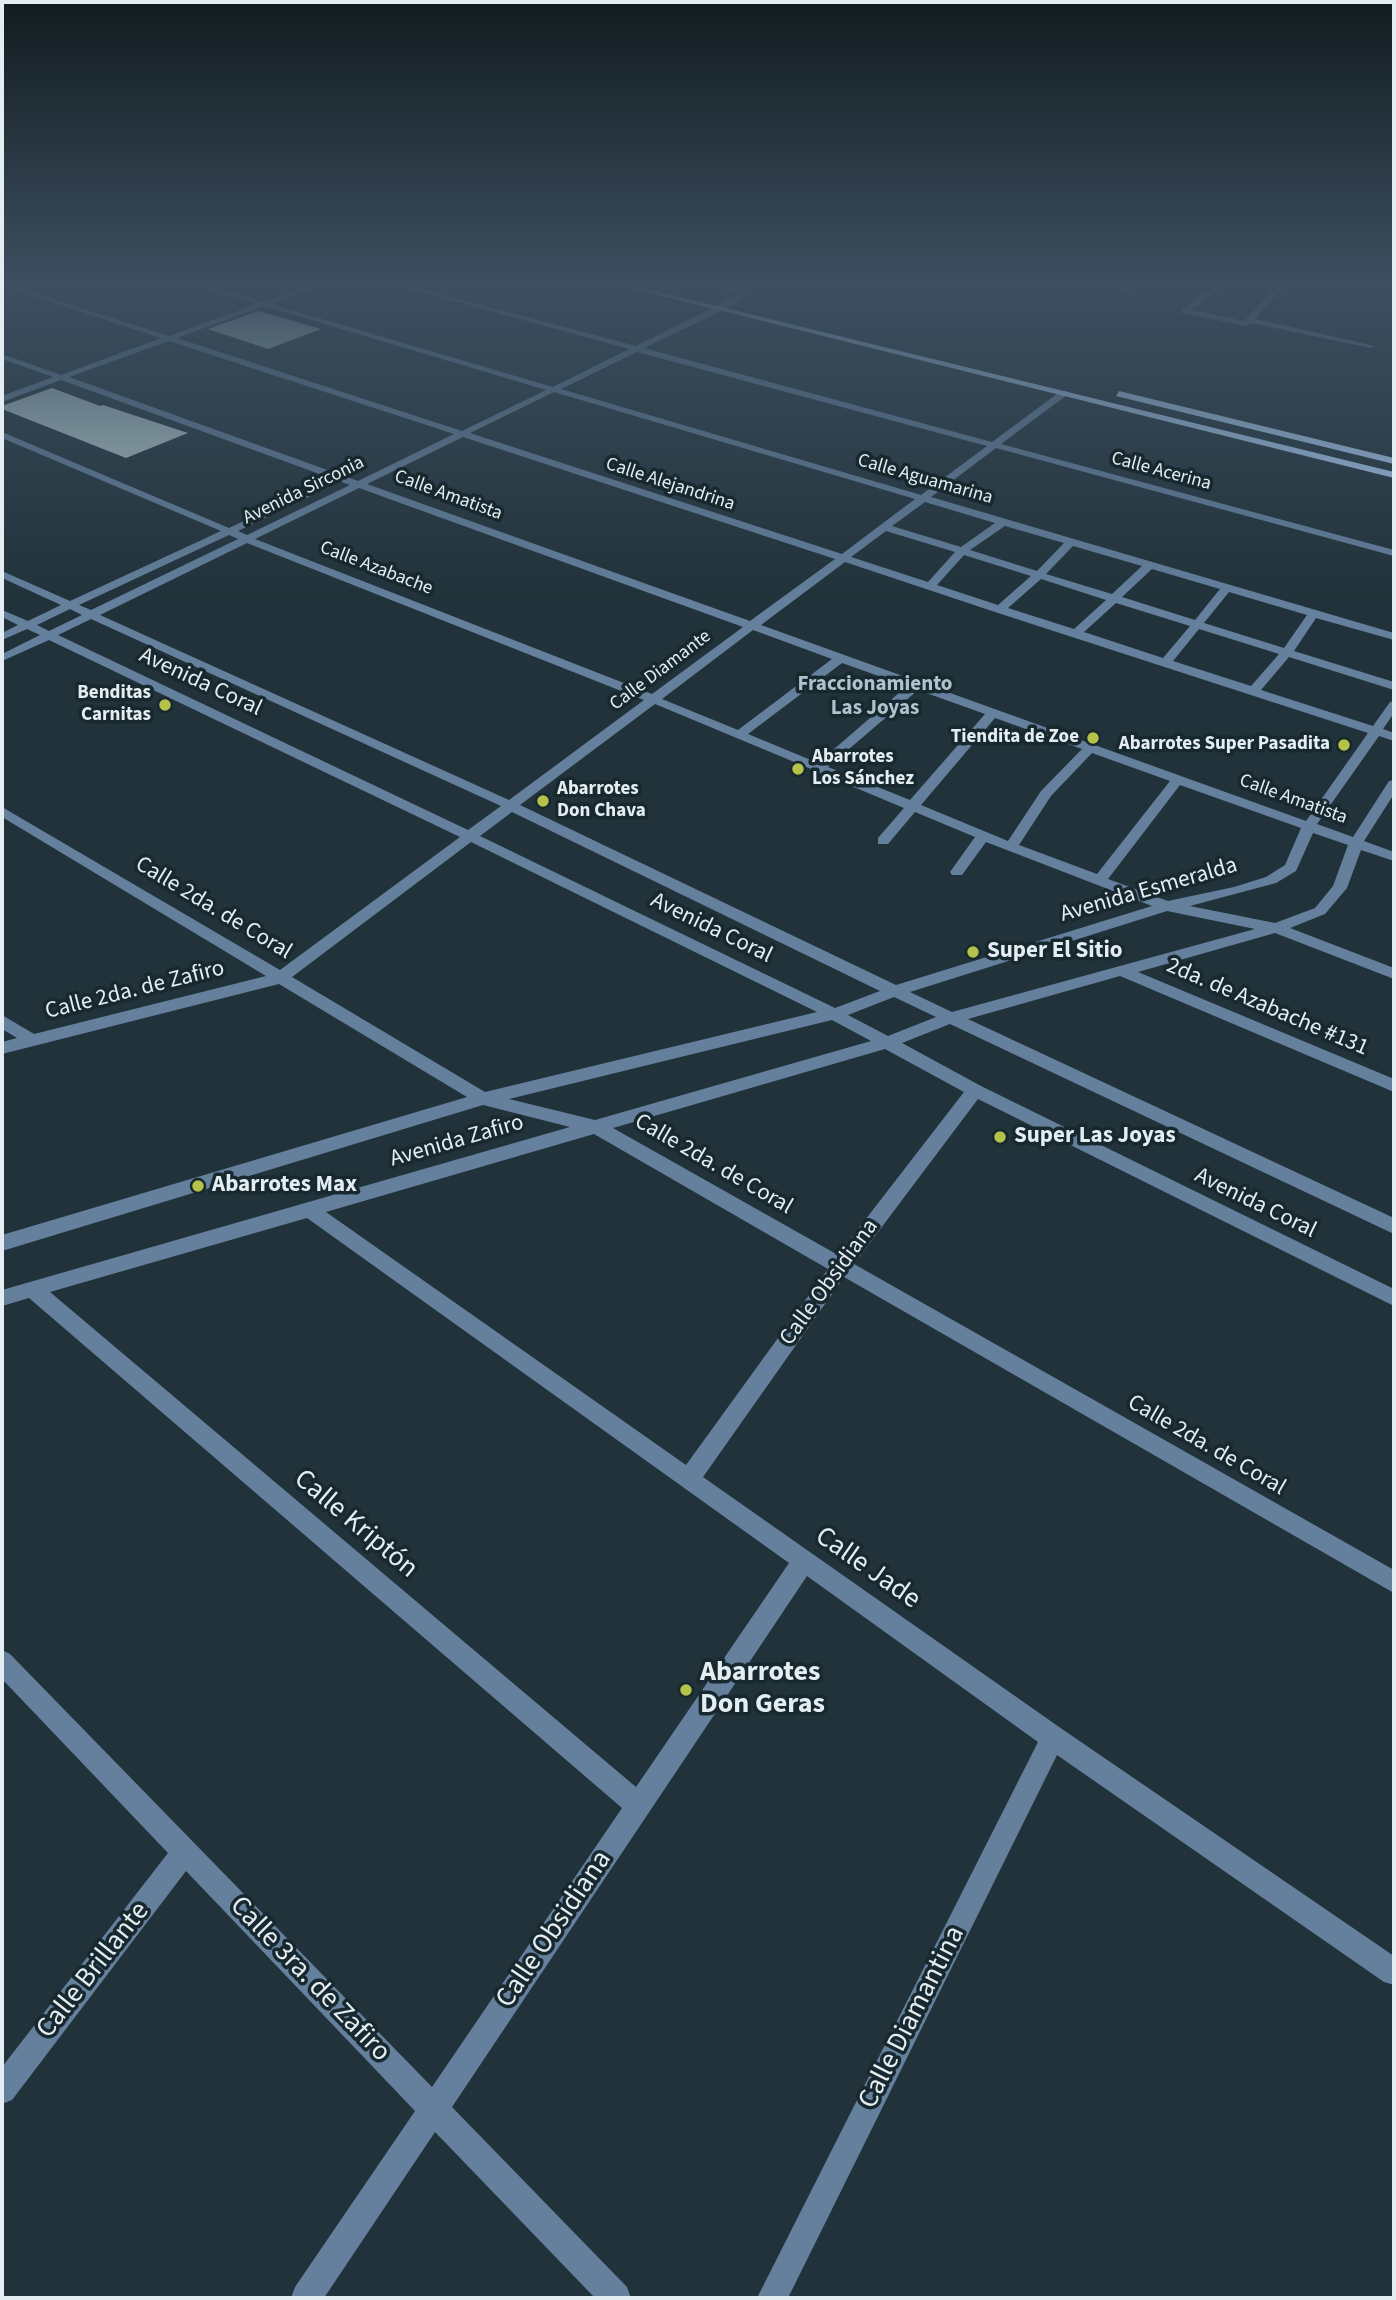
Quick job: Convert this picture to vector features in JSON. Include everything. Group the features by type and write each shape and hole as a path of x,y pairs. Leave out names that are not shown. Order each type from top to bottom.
{"main road":[{"path":"1054,390 1394,475"},
{"path":"1112,393 1394,461"}],"street":[{"path":"2,399 25,390"},
{"name":"Calle Amatista","path":"98,390 342,479 355,479 751,626 1394,857"},
{"name":"Calle Alejandrina","path":"326,390 1394,737"},
{"path":"492,407 527,390"},
{"name":"Avenida Sirconia","path":"2,657 245,538 355,479 460,434 550,390"},
{"name":"Calle Aguamarina","path":"558,390 1394,637"},
{"name":"Calle Acerina","path":"790,390 1394,553"},
{"name":"Calle Diamante","path":"280,978 1064,393"},
{"path":"433,435 457,423"},
{"name":"Calle Azabache","path":"2,435 245,538 655,700 1010,847 1167,906 1276,928 1394,974"},
{"name":"Avenida Sirconia","path":"2,637 342,479"},
{"name":"Calle Aguamarina","path":"962,551 1003,522"},
{"path":"885,527 1394,686"},
{"path":"999,610 1039,575 1071,541"},
{"path":"929,587 962,551"},
{"path":"1076,634 1150,565"},
{"name":"Avenida Coral","path":"2,574 511,806 951,1018 1394,1226"},
{"path":"1165,663 1227,588"},
{"name":"Avenida Coral","path":"2,613 471,836 834,1014 975,1090 1394,1298"},
{"path":"1253,691 1287,652 1314,613"},
{"path":"739,735 841,658"},
{"path":"817,769 916,685"},
{"name":"Avenida Esmeralda","path":"834,1014 895,990 1167,906 1271,880 1291,868 1309,826 1394,705"},
{"path":"883,841 993,712"},
{"path":"1010,847 1046,794 1090,748"},
{"path":"1098,881 1178,779"},
{"path":"885,1043 951,1018 1276,928 1320,911 1340,888 1356,843 1394,783"},
{"name":"Calle 2da. de Coral","path":"2,811 483,1099 597,1127 1394,1582"},
{"path":"957,873 983,836"},
{"name":"2da. de Azabache #131","path":"1122,971 1394,1086"},
{"name":"Calle 2da. de Zafiro","path":"2,1048 280,978"},
{"name":"Avenida Zafiro","path":"2,1243 483,1099 834,1014"},
{"path":"2,1021 31,1040"},
{"name":"Avenida Zafiro","path":"2,1298 885,1043"},
{"name":"Calle Obsidiana","path":"689,1478 841,1266 975,1090"},
{"name":"Calle Jade","path":"310,1210 1053,1738 1394,1972"},
{"name":"Calle Kriptón","path":"32,1289 639,1806"},
{"name":"Calle Obsidiana","path":"306,2298 804,1561"},
{"name":"Calle 3ra. de Zafiro","path":"2,1664 616,2298"},
{"name":"Calle Diamantina","path":"772,2298 1053,1738"},
{"name":"Calle Brillante","path":"2,2090 185,1852"}],"building":[{"path":"46,390 58,390 188,433 126,458 2,409 2,406"}],"place":[{"name":"Benditas Carnitas","path":"165,705"},
{"name":"Tiendita de Zoe","path":"1093,738"},
{"name":"Abarrotes Super Pasadita","path":"1344,745"},
{"name":"Abarrotes Los Sánchez","path":"798,769"},
{"name":"Abarrotes Don Chava","path":"543,801"},
{"name":"Super El Sitio","path":"973,952"},
{"name":"Super Las Joyas","path":"1000,1137"},
{"name":"Abarrotes Max","path":"198,1186"},
{"name":"Abarrotes Don Geras","path":"686,1690"}],"district":[{"name":"Fraccionamiento Las Joyas","path":"875,697"}]}
